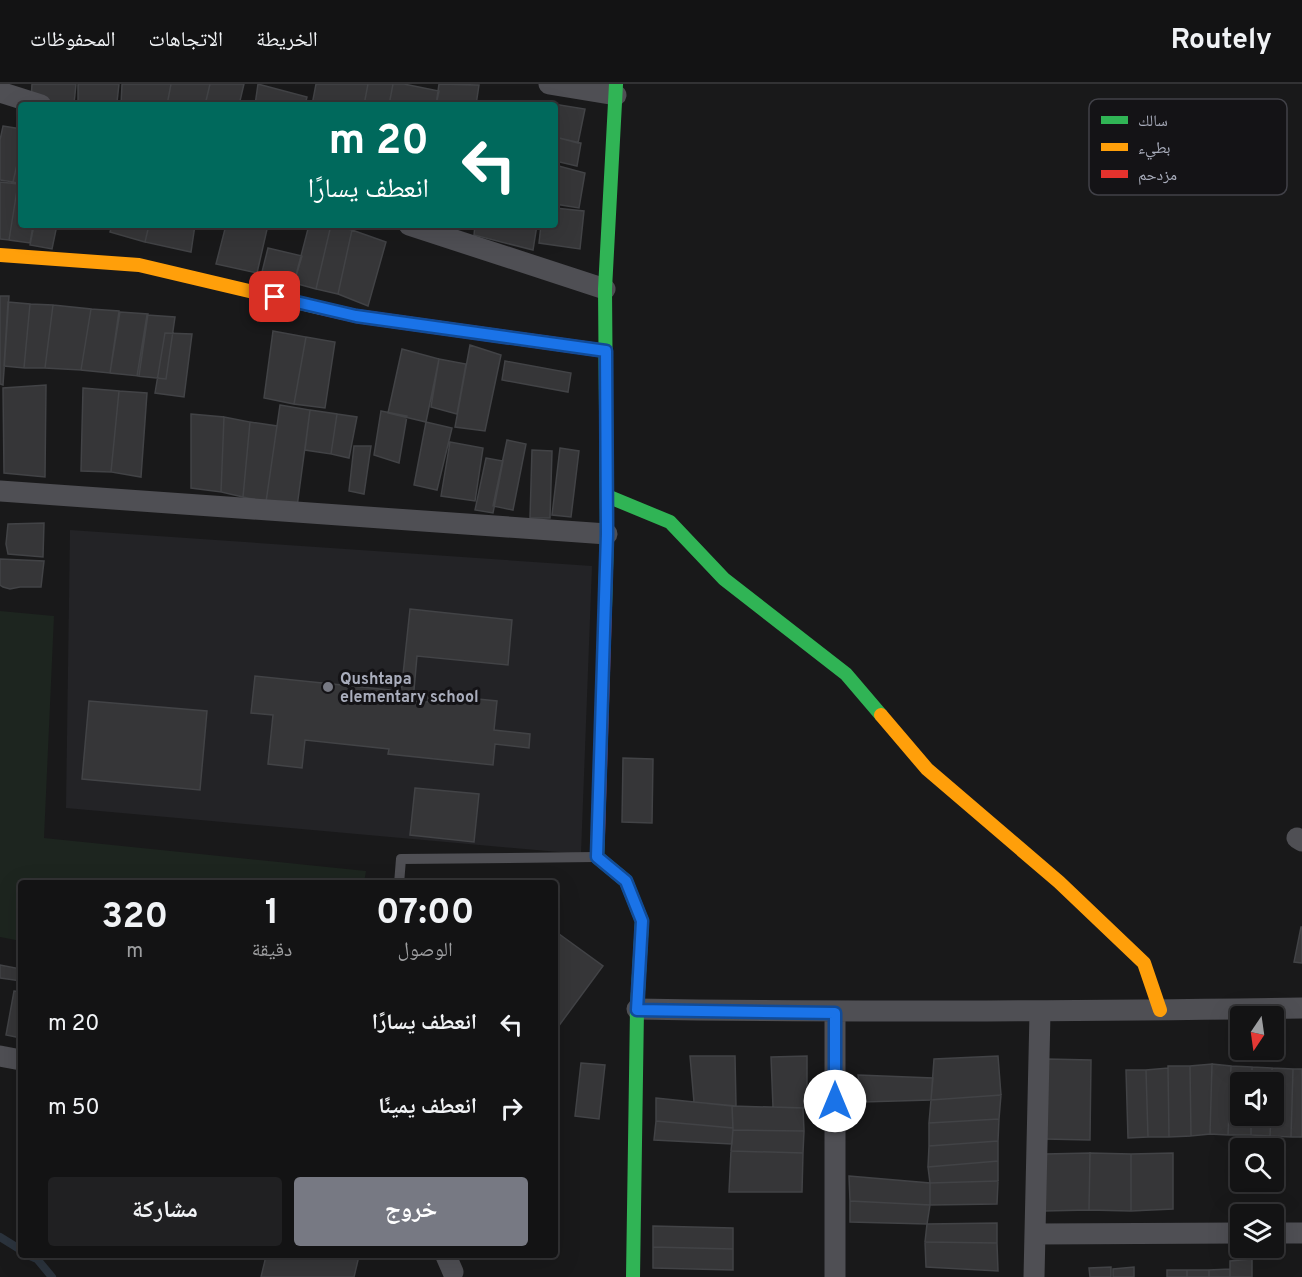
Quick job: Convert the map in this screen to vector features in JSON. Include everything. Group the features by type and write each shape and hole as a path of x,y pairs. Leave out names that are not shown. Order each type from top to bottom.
{"street":[{"path":"549,84 616,89 606,289 607,534 597,857 626,881 642,921 637,1010 633,1277"},
{"path":"0,92 32,102"},
{"path":"418,228 606,289"},
{"path":"0,255 140,265 356,316 606,351"},
{"path":"0,491 607,534"},
{"path":"607,496 669,522 724,579 846,674 927,769 1059,882 1144,963 1160,1010"},
{"path":"637,1010 835,1013 1302,1008"},
{"path":"1034,1277 1040,1012"},
{"path":"835,1013 835,1277"},
{"path":"0,1056 18,1059"},
{"path":"1036,1234 1230,1233"},
{"path":"1284,1233 1302,1233"}],"lane":[{"path":"399,880 402,859 597,857"}],"shaded area":[{"name":"Qushtapa elementary school","path":"70,530 592,566 581,854 66,808"},
{"path":"0,611 54,616 44,838 366,871 364,880 18,880 18,940 0,937"}],"building":[{"path":"32,84 76,84 74,102 31,100"},
{"path":"78,84 119,84 117,102 78,102"},
{"path":"122,84 171,84 168,102 121,102"},
{"path":"171,84 210,84 206,102 168,102"},
{"path":"210,84 244,84 240,102 206,102"},
{"path":"258,84 307,97 306,102 255,102"},
{"path":"316,84 368,84 365,102 313,102"},
{"path":"368,84 393,84 390,102 365,102"},
{"path":"393,84 439,91 437,102 390,102"},
{"path":"439,84 479,85 476,102 436,102"},
{"path":"558,105 585,109 578,143 558,138"},
{"path":"3,126 18,128 18,160 13,182 0,180 0,140"},
{"path":"558,138 581,143 577,166 558,162"},
{"path":"18,160 18,183 13,182"},
{"path":"558,166 585,173 579,208 558,204"},
{"path":"0,182 18,184 9,240 0,239"},
{"path":"18,184 18,228 32,228 30,243 9,240"},
{"path":"558,208 584,211 580,249 539,243 541,228 558,228"},
{"path":"33,228 56,228 52,249 30,245"},
{"path":"111,228 148,228 145,242 110,232"},
{"path":"148,228 195,228 191,252 145,242"},
{"path":"225,228 267,228 257,273 216,264"},
{"path":"308,228 330,228 316,289 294,283"},
{"path":"330,228 352,230 338,294 316,289"},
{"path":"475,228 537,228 533,250 474,235"},
{"path":"352,230 386,242 368,306 338,294"},
{"path":"268,248 302,256 294,283 261,276"},
{"path":"0,296 9,296 3,385 0,384"},
{"path":"8,302 30,304 24,368 4,366"},
{"path":"30,304 53,305 45,368 24,368"},
{"path":"53,305 91,309 81,370 45,368"},
{"path":"91,309 119,311 110,373 81,370"},
{"path":"120,312 148,314 139,376 110,373"},
{"path":"147,315 175,317 166,379 137,376"},
{"path":"273,331 306,337 294,404 264,398"},
{"path":"165,333 192,334 184,397 155,393"},
{"path":"306,337 335,342 325,408 294,404"},
{"path":"470,345 501,355 485,431 455,427"},
{"path":"402,349 439,359 426,422 388,413"},
{"path":"439,359 466,364 457,414 431,407"},
{"path":"505,361 571,373 568,392 502,380"},
{"path":"46,385 45,477 4,473 3,388"},
{"path":"83,388 119,391 111,472 81,471"},
{"path":"119,391 147,393 141,477 111,472"},
{"path":"280,405 310,410 297,507 266,502"},
{"path":"310,410 337,414 331,454 305,450"},
{"path":"381,411 407,416 399,463 374,455"},
{"path":"191,414 224,417 221,492 191,488"},
{"path":"337,414 357,417 349,458 331,454"},
{"path":"224,417 250,422 243,497 221,492"},
{"path":"250,422 277,426 266,502 243,497"},
{"path":"426,422 452,428 437,490 414,485"},
{"path":"507,440 526,444 513,510 493,506"},
{"path":"450,442 483,448 475,501 441,496"},
{"path":"354,446 371,446 364,494 349,491"},
{"path":"560,448 579,451 571,517 552,515"},
{"path":"532,450 552,451 550,518 530,518"},
{"path":"486,458 503,461 493,513 475,510"},
{"path":"44,523 43,557 8,554 6,544 8,524"},
{"path":"0,559 44,561 41,587 10,589 0,585"},
{"path":"410,609 512,620 508,665 417,656 413,701 428,702 428,694 497,701 494,730 530,734 529,748 495,744 493,765 388,754 389,749 305,740 302,768 268,764 273,715 251,713 255,676 390,690 389,702 400,703"},
{"path":"89,701 207,711 200,790 82,779"},
{"path":"623,758 653,759 652,823 622,822"},
{"path":"415,788 479,794 474,842 410,835"},
{"path":"1302,927 1302,963 1294,962"},
{"path":"558,933 603,966 558,1027"},
{"path":"0,965 18,968 18,981 0,978"},
{"path":"14,991 18,992 18,1037 6,1035"},
{"path":"690,1056 735,1056 736,1106 694,1102"},
{"path":"807,1056 807,1108 773,1107 771,1057"},
{"path":"998,1056 1001,1095 931,1100 934,1059"},
{"path":"1047,1059 1091,1060 1090,1140 1045,1139"},
{"path":"581,1063 605,1065 599,1119 575,1116"},
{"path":"1212,1064 1210,1134 1191,1136 1190,1066"},
{"path":"1212,1064 1231,1066 1228,1135 1210,1134"},
{"path":"1168,1066 1190,1066 1191,1136 1169,1137"},
{"path":"1231,1066 1252,1067 1252,1072 1231,1072"},
{"path":"1252,1067 1272,1068 1272,1072 1252,1072"},
{"path":"1168,1068 1169,1137 1148,1137 1146,1070"},
{"path":"1272,1068 1293,1069 1291,1137 1270,1136 1270,1126 1284,1126 1284,1072 1272,1072"},
{"path":"1293,1069 1302,1069 1302,1137 1291,1137"},
{"path":"1126,1070 1146,1070 1148,1137 1128,1138"},
{"path":"858,1075 933,1078 931,1100 862,1102"},
{"path":"1230,1089 1230,1126 1251,1126 1251,1135 1228,1135"},
{"path":"1001,1095 999,1119 929,1123 931,1100"},
{"path":"656,1098 732,1106 733,1128 656,1121"},
{"path":"732,1106 803,1108 804,1131 733,1130"},
{"path":"999,1119 998,1141 929,1146 929,1123"},
{"path":"656,1121 733,1128 732,1144 654,1140"},
{"path":"1251,1126 1270,1126 1270,1136 1251,1135"},
{"path":"733,1130 804,1131 803,1153 731,1151"},
{"path":"998,1141 998,1161 928,1167 929,1146"},
{"path":"731,1151 803,1153 802,1192 729,1192"},
{"path":"1090,1153 1089,1210 1044,1211 1045,1154"},
{"path":"1090,1153 1131,1154 1131,1211 1089,1210"},
{"path":"1173,1153 1173,1209 1131,1211 1131,1154"},
{"path":"998,1161 998,1181 930,1183 928,1167"},
{"path":"849,1176 930,1183 930,1205 850,1201"},
{"path":"998,1181 997,1204 930,1205 930,1183"},
{"path":"850,1201 930,1205 927,1224 850,1222"},
{"path":"997,1223 997,1243 925,1242 927,1224"},
{"path":"653,1226 733,1228 733,1249 653,1247"},
{"path":"925,1242 997,1243 998,1271 926,1267"},
{"path":"653,1247 733,1249 733,1270 653,1268"},
{"path":"266,1258 359,1258 354,1277 261,1277"},
{"path":"1252,1259 1252,1277 1230,1277 1230,1261"},
{"path":"1111,1267 1111,1277 1090,1277 1089,1268"},
{"path":"1134,1267 1134,1277 1113,1277 1113,1269"},
{"path":"1230,1269 1230,1277 1209,1277 1209,1270"},
{"path":"1167,1270 1187,1270 1187,1277 1167,1277"},
{"path":"1187,1270 1209,1270 1209,1277 1187,1277"}],"waterway":[{"path":"0,1237 18,1248"},
{"path":"35,1258 52,1277"}],"traffic: fast":[{"path":"605,608 607,534 605,289 616,84"},
{"path":"607,496 670,522 724,579 846,674 881,715"},
{"path":"598,835 597,857 626,881 642,921 637,1009 633,1277"}],"traffic: slow":[{"path":"0,255 139,265 321,308"},
{"path":"881,715 927,769 1059,882 1144,963 1160,1010"}],"traffic: jam":[{"path":"321,308 356,316 606,351"},
{"path":"598,835 605,608"}],"place":[{"name":"Qushtapa elementary school","path":"328,687"}],"route":[{"path":"275,297 356,316 606,351 607,534 597,857 626,881 642,921 637,1010 835,1013 835,1101"}]}
